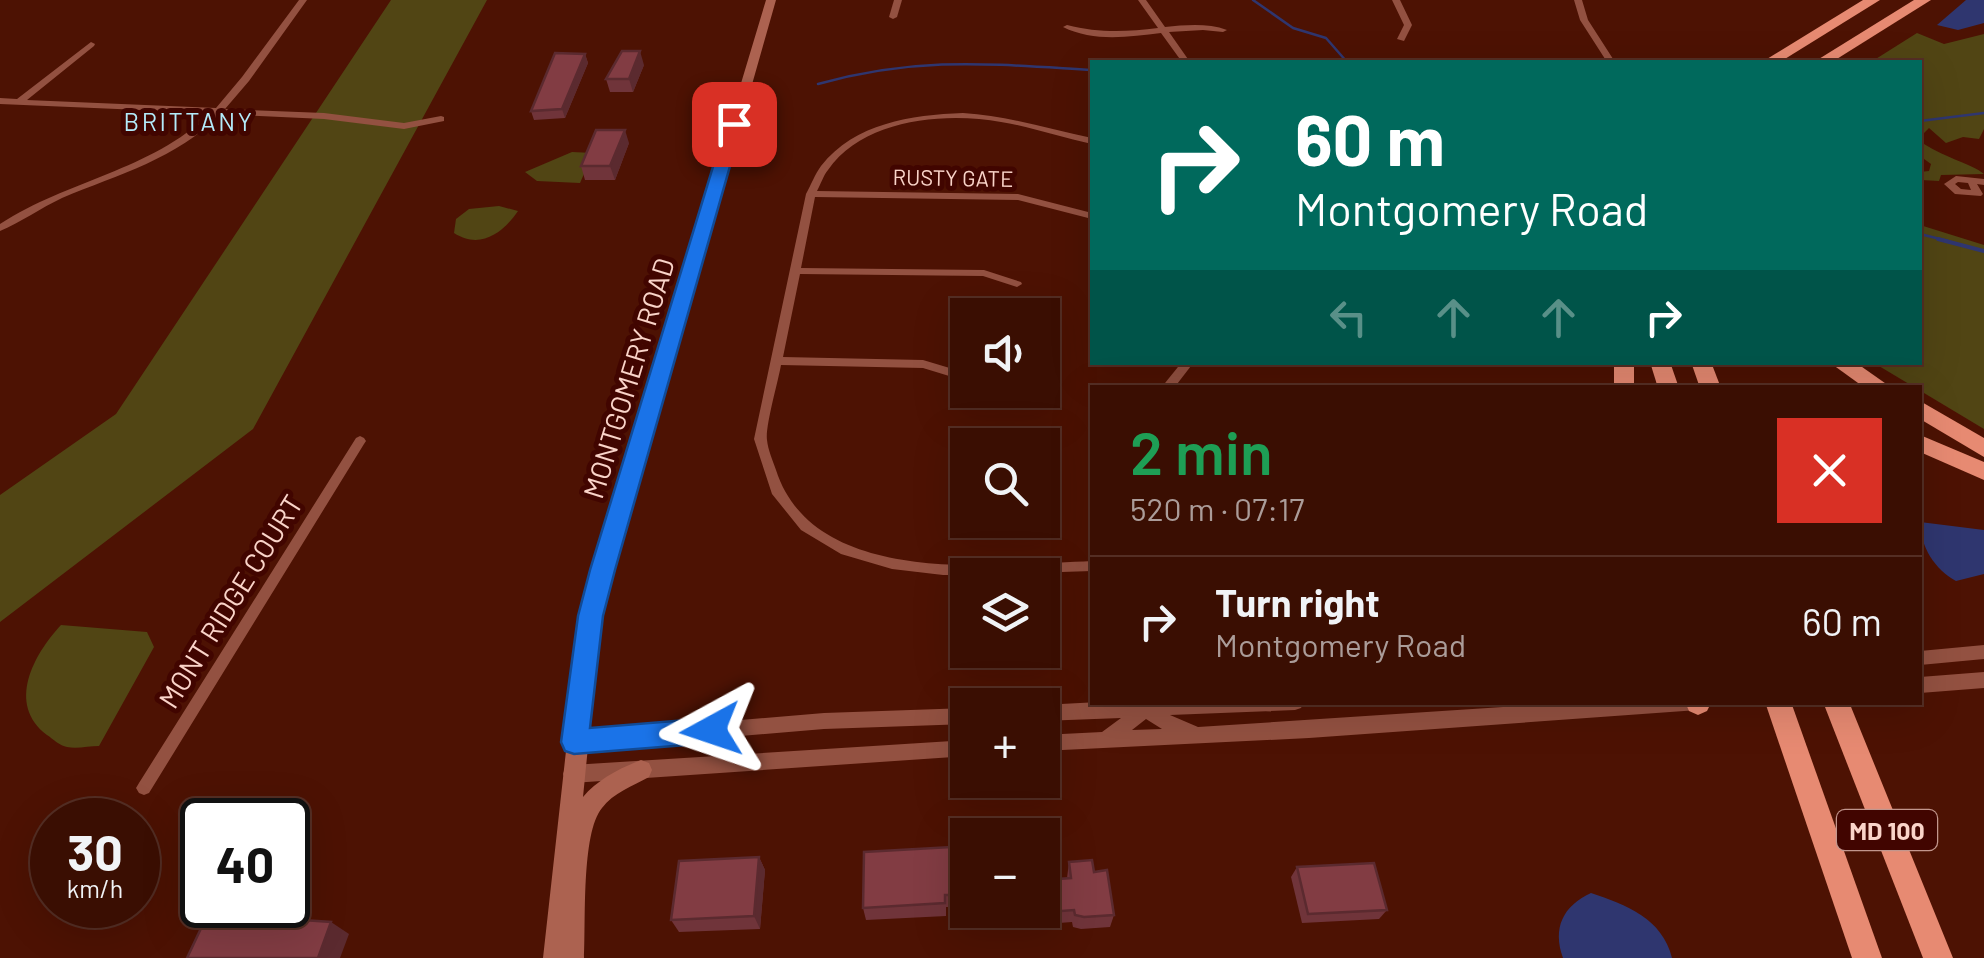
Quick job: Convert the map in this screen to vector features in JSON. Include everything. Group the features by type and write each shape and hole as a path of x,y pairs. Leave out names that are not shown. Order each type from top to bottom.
{"highway":[{"path":"1773,60 1874,0"},
{"path":"1825,60 1924,0"},
{"path":"1844,365 1877,385"},
{"path":"1922,410 1984,449"},
{"path":"1922,443 1984,471"},
{"name":"MD 100","path":"1779,705 1866,958"},
{"name":"MD 100","path":"1837,705 1938,958"}],"main road":[{"name":"MONTGOMERY ROAD","path":"555,958 574,742 590,616 771,0"},
{"path":"572,958 581,836 588,807 598,796 640,770"}],"street":[{"path":"0,228 62,192 160,155 192,136 216,112 303,0"},
{"path":"893,17 898,0"},
{"path":"1142,0 1185,60"},
{"path":"1396,0 1408,25 1401,40"},
{"path":"1578,0 1584,20 1610,60"},
{"path":"1067,27 1107,35 1223,30"},
{"path":"19,102 92,44"},
{"path":"0,101 324,116 404,126 441,119"},
{"path":"1090,141 991,117 950,115 907,121 869,134 840,151 822,169 811,194 762,418 763,458 780,495 812,529 858,556 910,570 961,572 1090,566"},
{"name":"RUSTY GATE","path":"811,194 1018,197 1090,215"},
{"path":"0,215 14,217"},
{"path":"796,271 984,274 1017,284"},
{"path":"775,362 923,364 950,372"},
{"path":"1170,385 1186,365"},
{"name":"MONT RIDGE COURT","path":"144,788 360,442"},
{"path":"1922,658 1984,652"},
{"path":"1922,685 1984,680"},
{"path":"1060,712 1226,705"},
{"path":"1060,742 1653,705"},
{"path":"1152,738 1168,724 1203,706"},
{"path":"1142,709 1168,724 1208,735"},
{"path":"1142,709 1152,738"},
{"path":"1103,740 1142,709"},
{"path":"574,742 824,721 950,717"},
{"path":"572,774 950,749"}],"shaded area":[{"path":"391,0 487,0 253,429 0,622 0,495 116,414"},
{"path":"1917,33 1944,44 1984,34 1984,129 1979,139 1963,137 1946,143 1929,128 1922,135 1922,60 1874,60"},
{"path":"1922,142 1984,174 1941,175 1939,181 1922,180 1922,172 1929,171 1931,164 1922,157"},
{"path":"572,152 593,153 580,183 537,181 525,172"},
{"path":"499,206 518,211 490,237 473,240 454,233 456,219 469,209"},
{"path":"1922,226 1984,245 1984,429 1922,392 1922,385 1911,385 1877,365 1922,365"},
{"path":"61,625 147,632 154,647 99,746 62,745 35,723 28,709 28,679 42,650"}],"water":[{"path":"1966,0 1984,0 1984,23 1958,30 1937,25"},
{"path":"1922,522 1984,530 1984,574 1956,581 1935,564 1926,548"},
{"path":"1591,893 1629,908 1651,923 1672,958 1563,958 1559,937 1562,919 1573,904"}],"building":[{"path":"622,51 640,51 629,79 606,79"},
{"path":"555,53 585,54 562,109 531,111"},
{"path":"596,130 625,130 610,166 581,166"},
{"path":"950,847 950,895 945,895 945,903 863,908 864,852"},
{"path":"759,857 754,916 671,920 679,861"},
{"path":"1092,860 1094,872 1107,870 1114,915 1084,917 1075,915 1074,910 1060,911 1060,879 1071,878 1069,862"},
{"path":"1374,863 1387,910 1308,914 1297,867"},
{"path":"310,921 331,922 318,958 187,958 201,928 310,928"}],"waterway":[{"path":"1253,0 1293,28 1326,38 1345,60"},
{"path":"818,84 889,69 954,64 1090,70"},
{"path":"1922,121 1984,113"},
{"path":"1922,234 1948,241"},
{"path":"1938,239 1984,251"}],"district":[{"name":"BRITTANY","path":"189,121"}],"route":[{"path":"711,730 574,742 590,616 734,124"}]}
